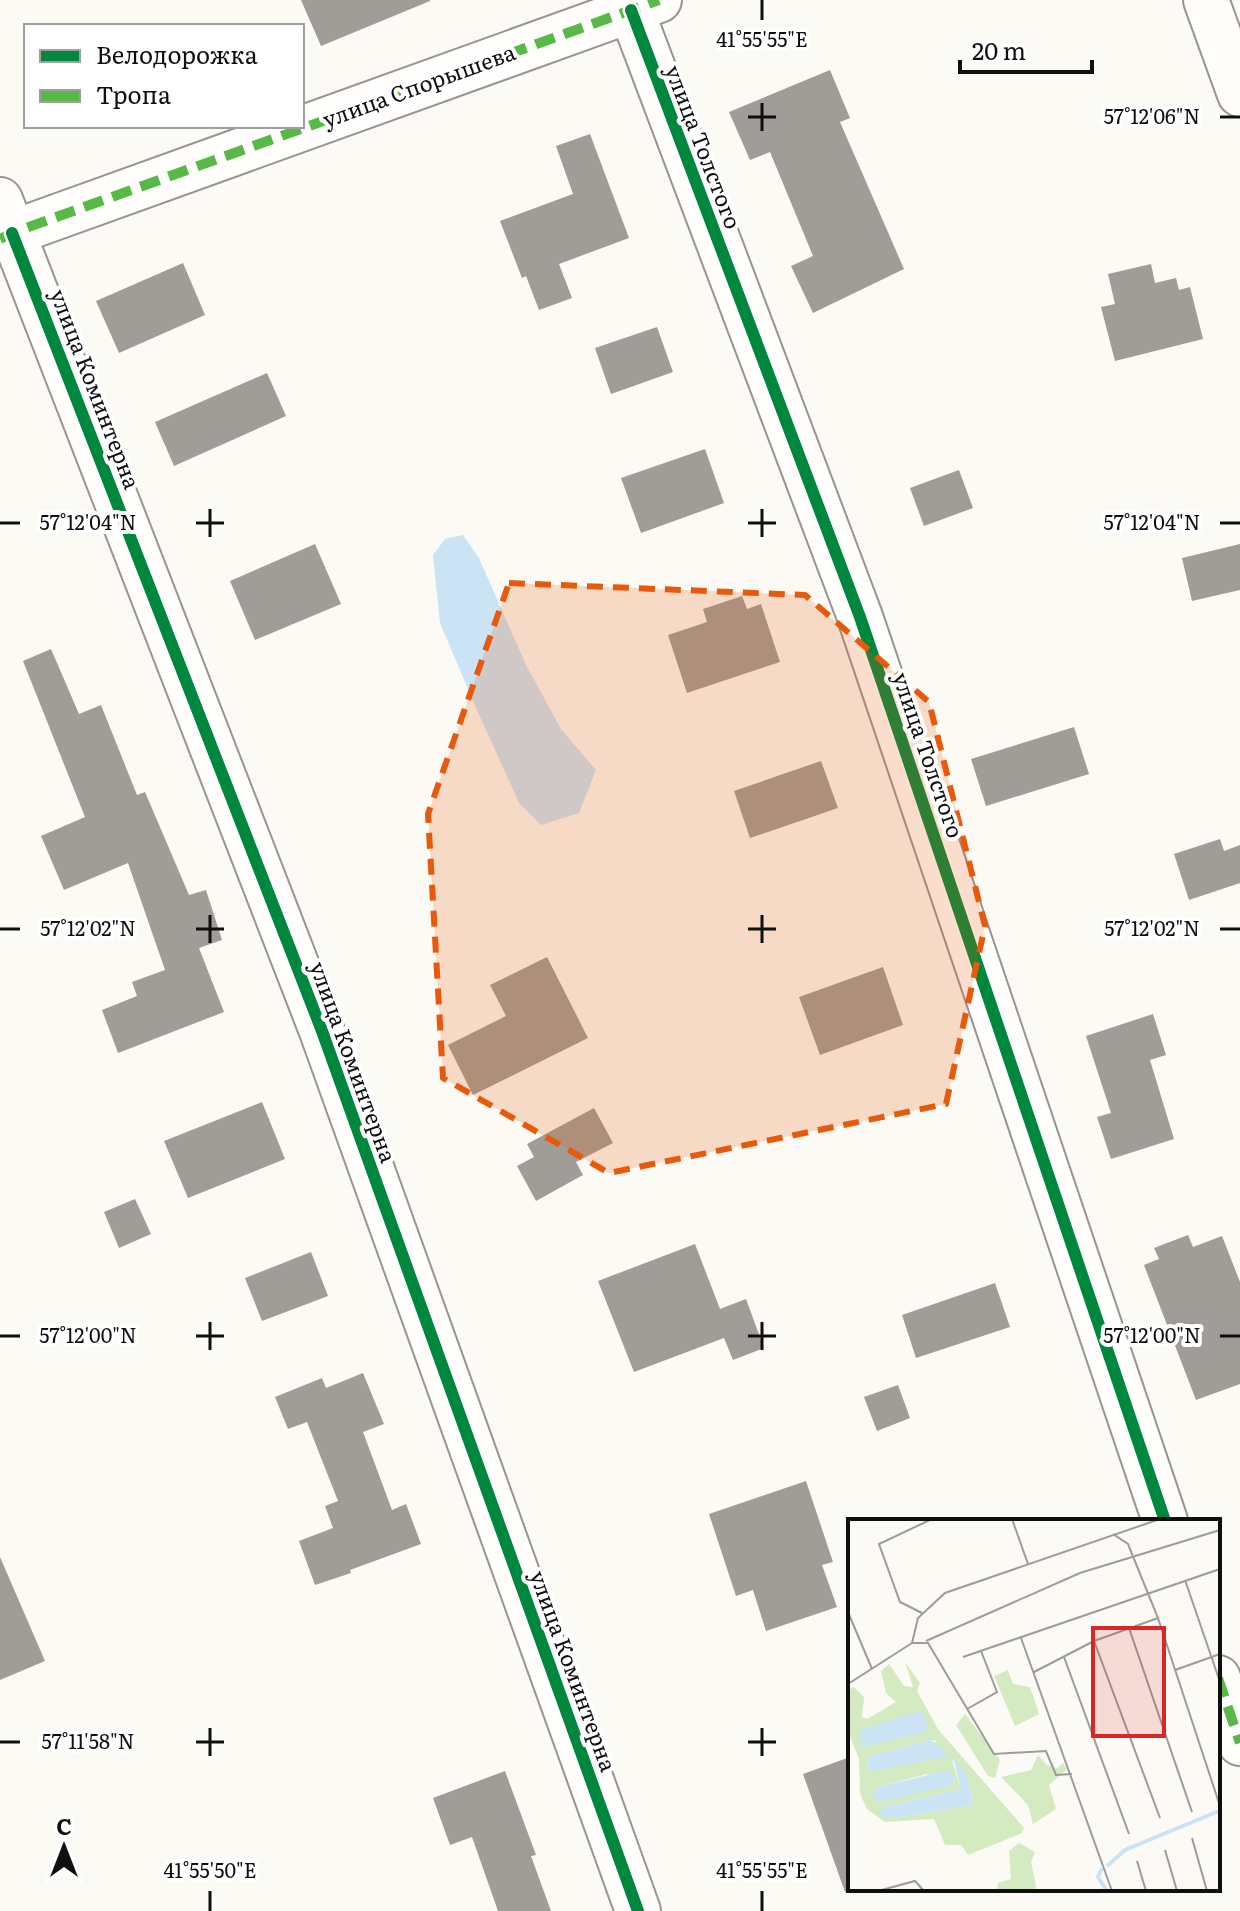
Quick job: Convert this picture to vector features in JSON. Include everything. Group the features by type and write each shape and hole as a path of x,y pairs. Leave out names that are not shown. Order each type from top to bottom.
{"street":[{"path":"1206,0 1240,94"},
{"name":"улица Спорышева","path":"304,122 645,5"},
{"name":"улица Толстого","path":"645,5 860,617 1164,1519"},
{"name":"улица Спорышева","path":"4,224 285,128"},
{"name":"улица Коминтерна","path":"4,224 322,1031 638,1911"},
{"path":"1220,1684 1240,1743"}],"highlighted area":[{"path":"509,583 805,595 929,702 985,926 946,1104 609,1173 443,1078 428,814"}],"water":[{"path":"463,535 479,558 526,665 561,729 596,770 579,813 541,825 519,803 440,623 433,555 445,539"}],"building":[{"path":"301,0 430,0 430,1 321,46"},
{"path":"830,70 850,118 840,122 904,269 813,313 791,266 813,256 770,152 750,160 729,112"},
{"path":"590,134 629,238 559,264 572,298 539,310 526,276 522,278 500,221 573,194 556,146"},
{"path":"183,263 205,315 119,353 96,301"},
{"path":"1151,264 1155,283 1176,278 1179,290 1190,287 1203,339 1115,361 1101,307 1115,304 1108,274"},
{"path":"657,327 673,372 611,394 595,348"},
{"path":"267,373 286,416 174,466 155,422"},
{"path":"705,449 724,503 641,533 621,478"},
{"path":"959,470 973,508 924,526 910,488"},
{"path":"315,544 341,604 255,640 230,581"},
{"path":"1240,544 1240,590 1192,601 1182,558"},
{"path":"742,596 747,609 761,604 780,662 687,693 668,635 707,622 703,609"},
{"path":"51,649 79,714 101,705 137,795 145,792 189,895 206,890 222,940 199,948 224,1012 118,1053 102,1010 137,996 132,982 165,970 128,863 64,890 41,836 85,817 23,661"},
{"path":"1074,727 1089,774 986,806 971,759"},
{"path":"821,761 838,808 750,838 734,791"},
{"path":"1220,839 1224,851 1240,845 1240,883 1189,900 1174,854"},
{"path":"547,957 588,1038 473,1095 448,1045 506,1016 490,985"},
{"path":"883,967 903,1025 820,1055 799,997"},
{"path":"1153,1014 1166,1055 1150,1060 1174,1139 1111,1159 1097,1117 1111,1113 1086,1036"},
{"path":"262,1102 285,1159 188,1198 164,1141"},
{"path":"594,1108 613,1143 576,1162 583,1175 536,1201 517,1166 534,1157 527,1144"},
{"path":"135,1199 151,1234 119,1248 104,1212"},
{"path":"1188,1235 1193,1247 1222,1236 1240,1282 1240,1384 1196,1400 1144,1265 1159,1259 1154,1248"},
{"path":"695,1244 720,1309 746,1299 764,1348 733,1360 724,1338 634,1372 598,1281"},
{"path":"311,1252 328,1296 262,1321 245,1278"},
{"path":"995,1283 1010,1327 916,1358 902,1315"},
{"path":"363,1373 384,1424 363,1432 392,1510 406,1504 421,1544 315,1585 299,1541 333,1528 325,1506 338,1501 307,1422 288,1429 275,1397 322,1378 326,1388"},
{"path":"898,1385 910,1418 877,1431 864,1397"},
{"path":"806,1481 833,1562 822,1565 837,1607 766,1631 753,1590 736,1596 709,1514"},
{"path":"0,1557 45,1661 0,1680"},
{"path":"848,1758 850,1891 845,1892 803,1774"},
{"path":"505,1771 536,1855 531,1856 551,1911 498,1911 472,1837 450,1845 433,1798"}],"marked path":[{"path":"304,128 659,0"},
{"path":"0,239 304,128"},
{"path":"1220,1684 1240,1743"}],"cycle path":[{"path":"631,10 860,617 1164,1519"},
{"path":"12,233 322,1031 638,1911"}]}
